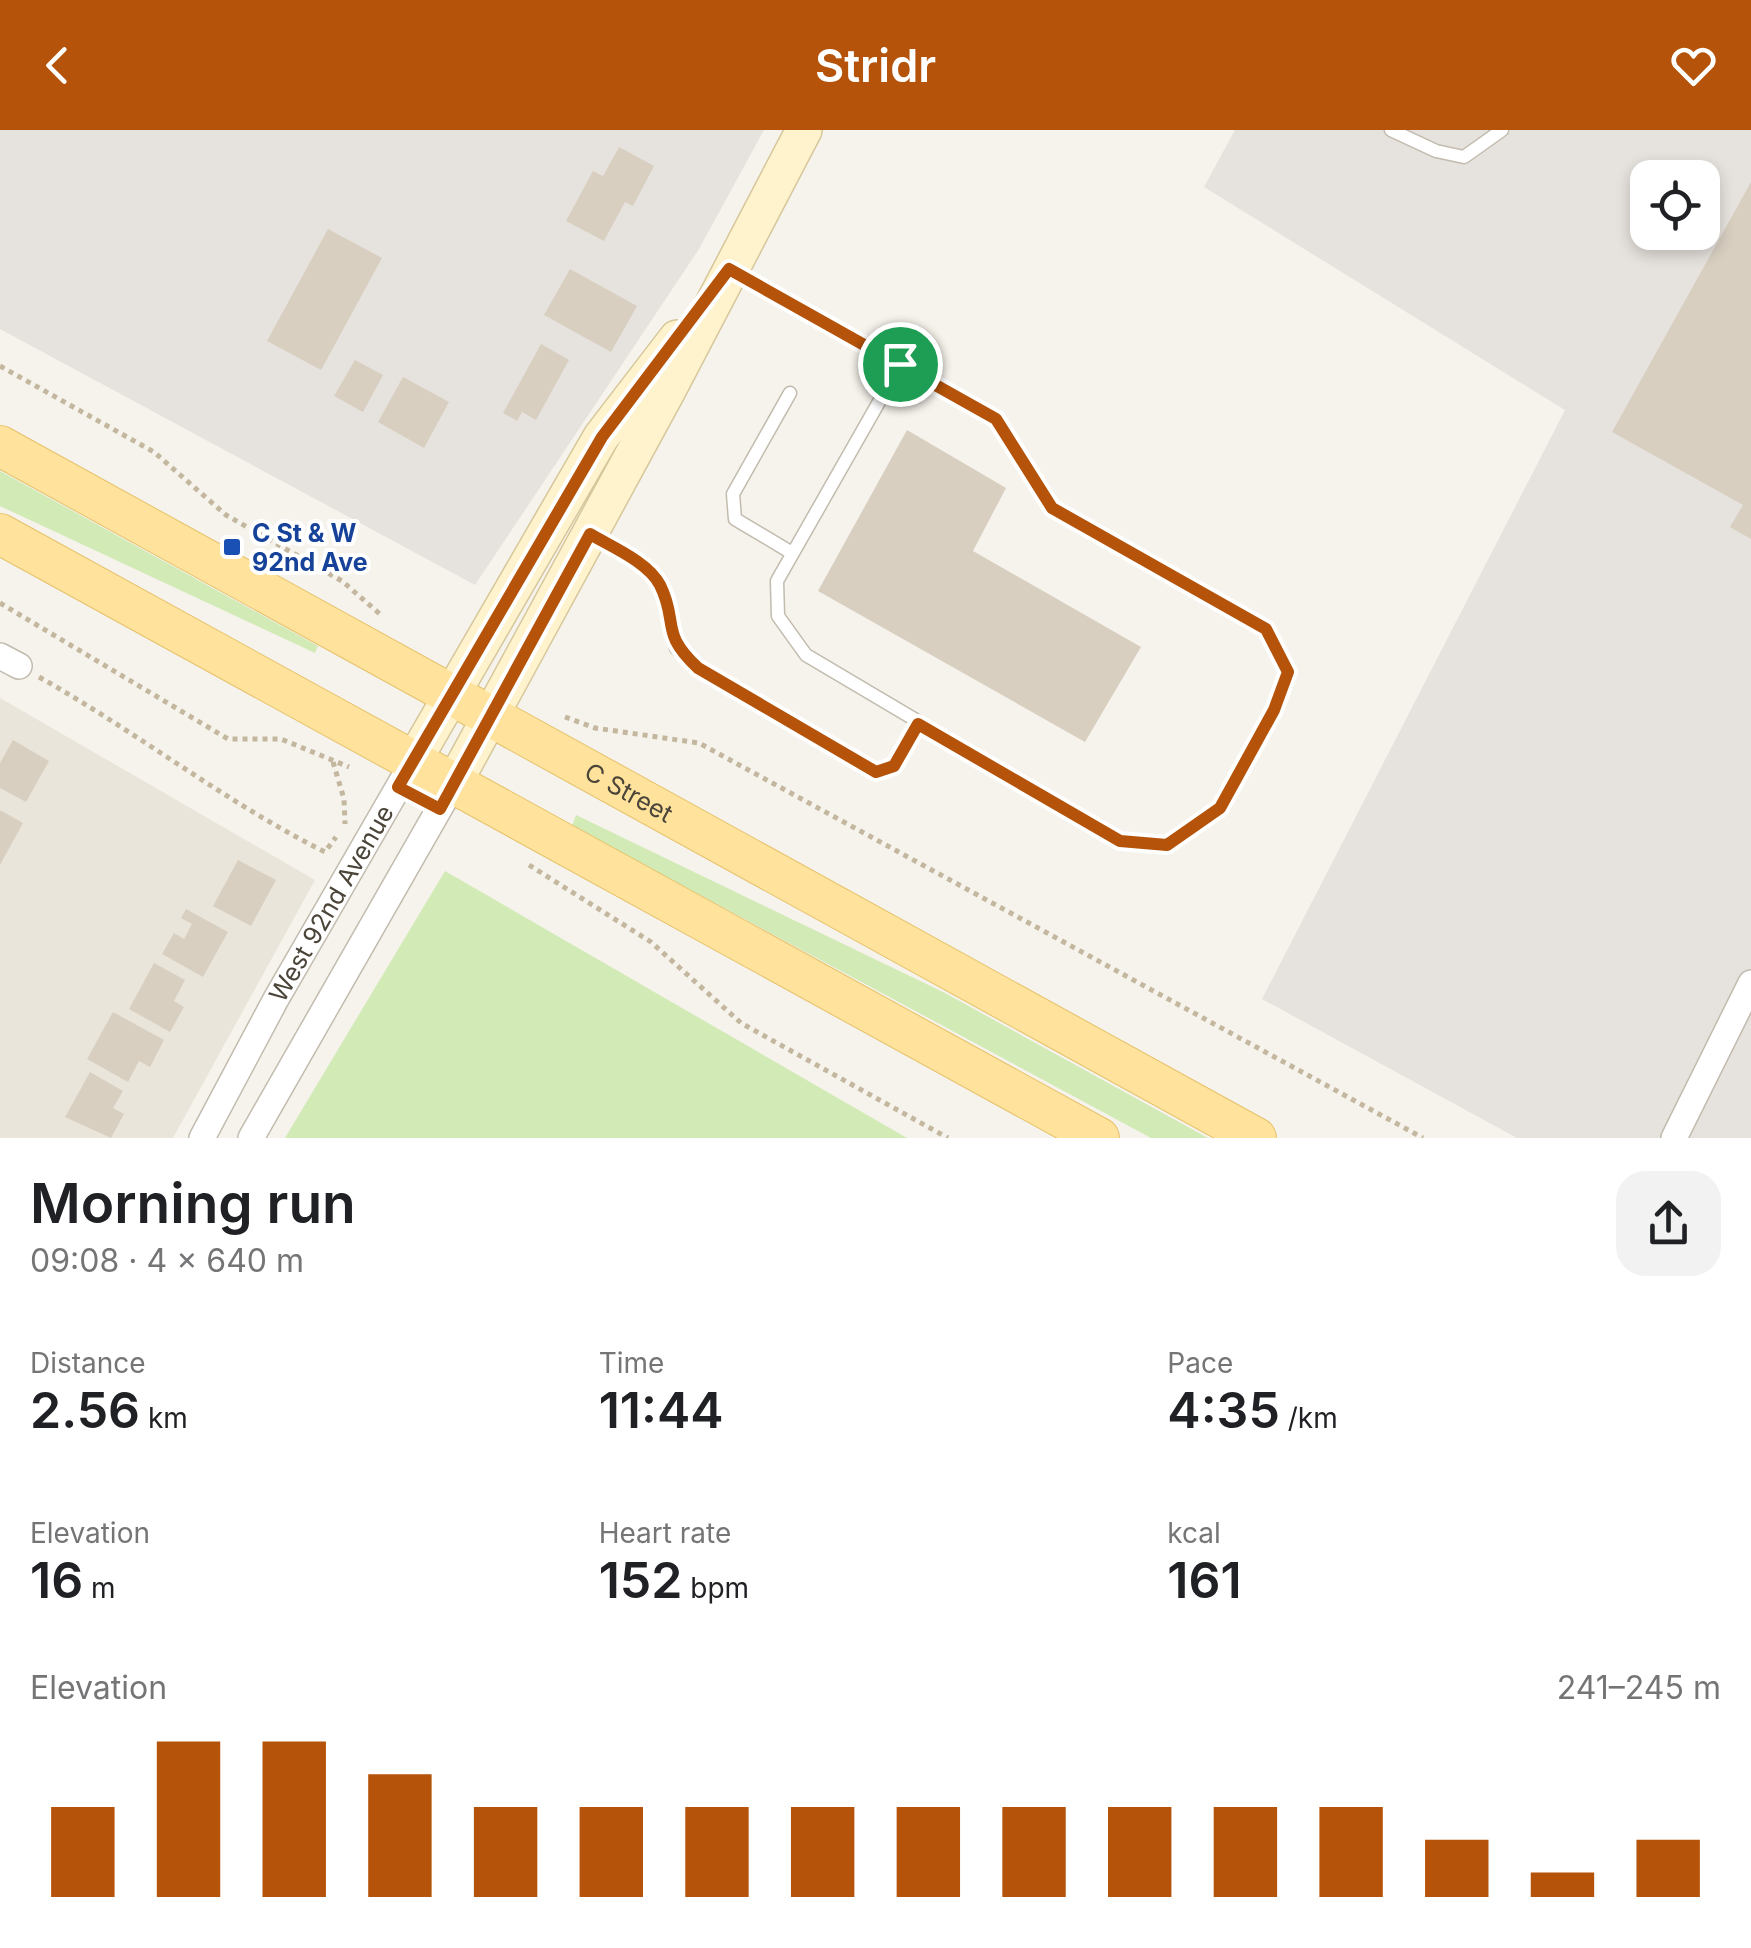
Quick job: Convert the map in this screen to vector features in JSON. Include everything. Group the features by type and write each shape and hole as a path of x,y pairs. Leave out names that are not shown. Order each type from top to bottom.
{"main road":[{"name":"C Street","path":"0,446 1256,1138"},
{"path":"0,534 406,774 454,783 1099,1138"}],"street":[{"name":"West 92nd Avenue","path":"251,1138 491,716 804,130"},
{"name":"West 92nd Avenue","path":"202,1138 406,774 602,437 728,271"},
{"path":"1674,1138 1751,984"}],"lane":[{"path":"1391,130 1436,151 1464,157 1502,130"},
{"path":"728,271 900,364 996,419 1052,508 1266,629 1288,672 1274,710 1220,808 1167,845 1120,841 918,724 806,655 778,616 777,581 900,364"},
{"path":"790,392 733,494 735,519 792,552"},
{"path":"590,534 635,561 660,584 676,648 698,668 876,772 894,766 918,724"}],"path":[{"path":"0,366 154,452 226,515 342,581 388,621"},
{"path":"0,604 228,740 281,739 333,760 406,774"},
{"path":"10,661 111,718 252,815 325,852 345,826 344,798 333,760"},
{"path":"558,714 595,728 699,743 1423,1138"},
{"path":"516,856 650,942 741,1023 948,1138"}],"shaded area":[{"path":"0,130 764,130 699,249 475,585 0,329"},
{"path":"1235,130 1751,130 1751,1138 1517,1138 1262,999 1565,410 1204,187"},
{"path":"0,698 315,880 173,1138 0,1138"}],"green space":[{"path":"0,471 318,646 315,653 0,506"},
{"path":"576,815 945,993 1208,1138 1151,1138 572,826"},
{"path":"445,871 907,1138 285,1138"}],"building":[{"path":"619,147 654,166 633,206 625,202 604,241 566,221 593,171 603,176"},
{"path":"1751,182 1751,539 1730,527 1743,505 1612,432 1713,250 1720,250 1720,238"},
{"path":"328,229 382,258 321,370 267,341"},
{"path":"570,269 637,306 611,352 544,315"},
{"path":"541,344 569,360 536,420 522,412 517,421 503,413"},
{"path":"355,360 383,375 363,412 334,396"},
{"path":"403,377 449,402 424,448 378,422"},
{"path":"907,430 1006,488 973,551 1141,647 1085,742 818,591"},
{"path":"13,740 49,761 26,802 0,788 0,763"},
{"path":"0,810 23,823 0,865"},
{"path":"238,860 276,880 251,926 213,906"},
{"path":"186,909 228,932 203,977 162,954 174,933 184,939 192,924 181,918"},
{"path":"154,963 185,980 174,1001 184,1007 170,1032 129,1009"},
{"path":"113,1012 164,1040 150,1067 139,1061 128,1082 87,1059"},
{"path":"90,1072 123,1091 113,1108 124,1114 111,1138 65,1117"}],"place":[{"name":"C St & W 92nd Ave","path":"232,547"}],"route":[{"path":"729,269 900,364 996,419 1052,508 1266,629 1288,672 1274,710 1220,808 1167,845 1120,841 918,724 894,766 876,772 698,668 676,648 660,584 635,561 590,534 440,809 398,787 602,437 729,269"}]}
